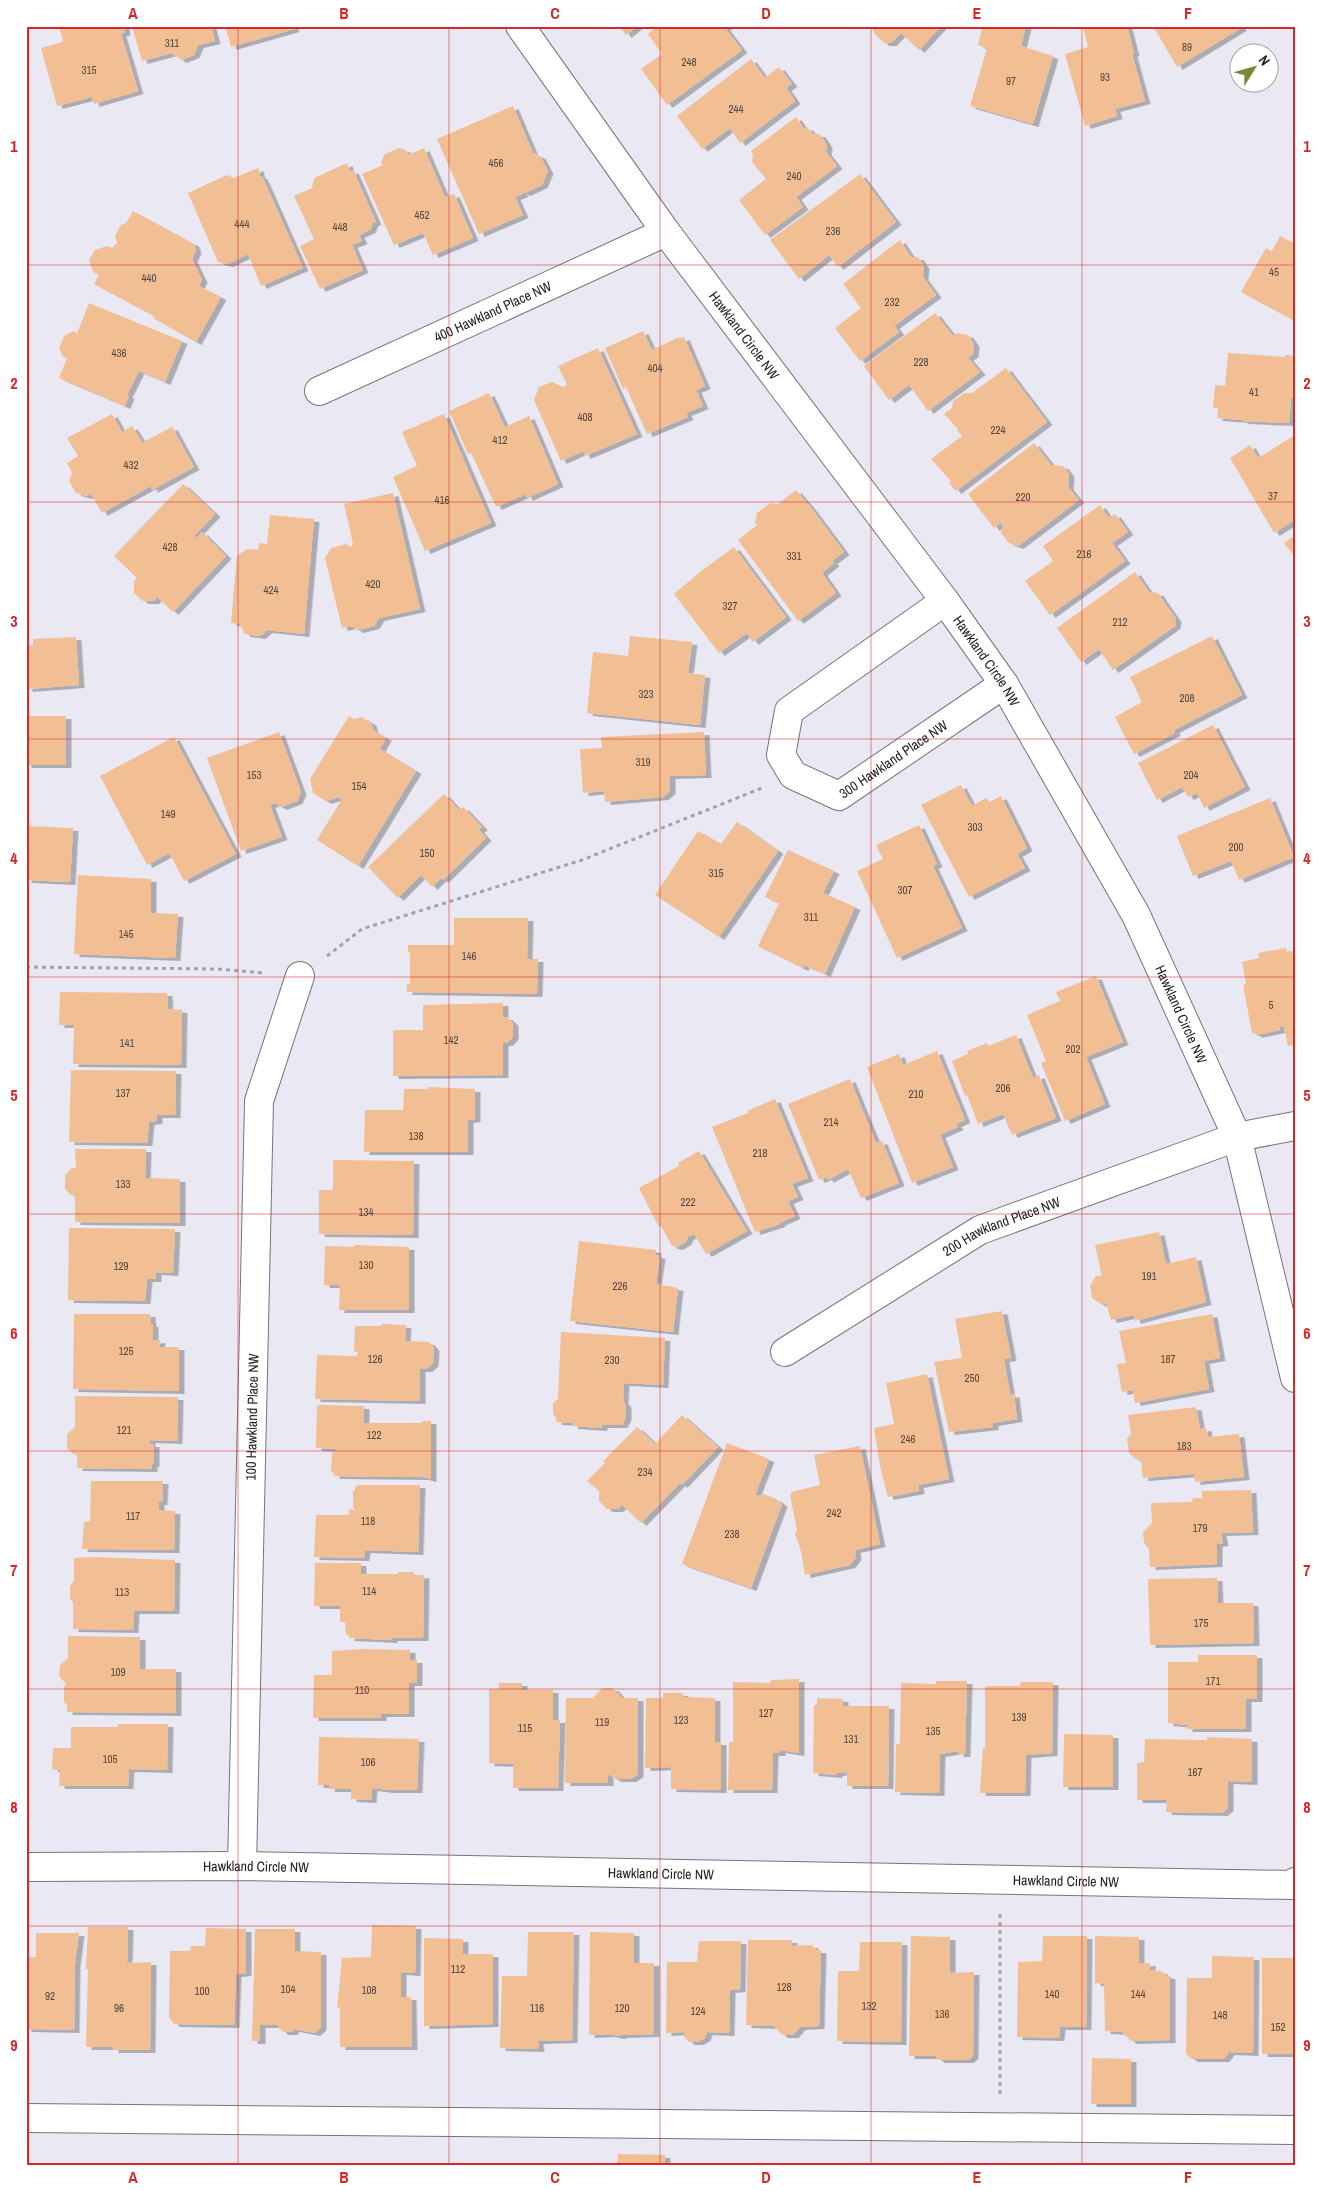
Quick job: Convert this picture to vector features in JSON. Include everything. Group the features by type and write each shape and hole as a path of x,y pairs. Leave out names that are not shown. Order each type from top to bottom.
{"street":[{"name":"Hawkland Circle NW","path":"520,26 666,232 945,601 1004,684 1136,915 1237,1138 1295,1378"},
{"name":"400 Hawkland Place NW","path":"319,391 666,232"},
{"path":"793,775 782,755 789,711 945,601"},
{"name":"300 Hawkland Place NW","path":"793,775 839,796 1004,684"},
{"name":"100 Hawkland Place NW","path":"242,1866 259,1101 300,976"},
{"name":"200 Hawkland Place NW","path":"785,1352 980,1230 1237,1138 1295,1126"},
{"name":"Hawkland Circle NW","path":"26,1867 242,1866 1282,1885 1292,1885 1295,1882"},
{"path":"26,2118 1295,2130"}],"path":[{"path":"26,967 217,969 300,976 362,929 582,860 793,775"},
{"path":"999,2127 1000,1907"}],"building":[{"path":"59,26 124,26 125,32 121,34 138,91 94,104 92,97 57,106 41,48 63,42"},
{"path":"132,26 211,26 215,41 198,45 194,55 181,60 172,53 142,61"},
{"path":"225,26 293,26 294,29 231,47"},
{"path":"619,26 637,26 626,35"},
{"path":"658,26 727,26 725,28 742,50 667,105 641,69 662,54 648,34"},
{"path":"872,26 941,26 919,50 901,33 891,43 884,43 874,33"},
{"path":"983,26 1026,26 1021,46 1053,56 1033,124 970,106 987,48 978,45"},
{"path":"1083,26 1127,26 1134,53 1132,54 1145,101 1115,109 1117,116 1085,126 1065,54 1088,47"},
{"path":"1153,26 1240,26 1241,28 1177,67"},
{"path":"751,59 765,78 779,67 792,84 786,88 795,101 740,143 730,128 702,149 677,116"},
{"path":"513,106 533,153 540,156 548,171 542,185 525,193 521,191 523,194 515,197 523,215 479,234 437,139"},
{"path":"796,117 804,129 807,127 813,134 820,134 827,145 826,152 837,166 796,197 803,207 765,235 739,200 766,179 752,162 753,155 751,151"},
{"path":"399,148 406,150 408,155 424,148 445,197 454,194 473,238 433,255 423,233 394,245 362,174 383,165 381,162 385,154"},
{"path":"347,163 350,172 353,170 376,222 373,223 370,230 359,235 362,241 352,245 363,270 320,289 300,246 314,239 294,196 312,188 314,178"},
{"path":"258,168 303,268 261,286 248,254 228,264 218,262 188,193 227,175 234,178"},
{"path":"860,174 896,222 838,267 829,255 799,279 770,240"},
{"path":"133,211 194,244 196,251 192,259 202,280 199,286 221,297 196,342 153,318 154,316 94,284 99,275 93,272 89,260 95,250 107,246 112,248 117,243 115,236 121,225 126,223"},
{"path":"1280,236 1295,244 1295,321 1241,292 1266,248 1272,251"},
{"path":"900,240 911,257 918,257 924,266 923,277 936,295 894,326 899,332 860,361 835,328 861,308 843,284"},
{"path":"89,303 182,341 165,382 139,371 127,395 129,396 125,406 59,378 67,358 63,357 59,348 64,336 73,331 77,333"},
{"path":"935,313 953,336 957,333 968,335 974,344 973,354 968,358 980,372 928,411 909,385 889,400 864,366"},
{"path":"643,331 652,350 679,337 679,339 684,337 705,386 696,390 703,406 686,413 688,417 647,434 626,387 623,389 605,348"},
{"path":"598,348 637,434 585,456 583,451 561,461 534,400 539,387 552,382 563,387 567,385 558,366"},
{"path":"1228,353 1295,356 1295,399 1291,399 1289,423 1217,418 1218,408 1213,408 1215,385 1225,386"},
{"path":"1006,368 1047,422 956,491 949,483 951,481 931,459 962,436 944,414 952,408 953,401 965,393 972,393"},
{"path":"489,393 505,427 529,416 558,484 527,498 526,494 496,507 471,453 468,454 449,411"},
{"path":"112,414 122,432 132,426 142,442 140,444 172,427 194,467 152,490 151,486 102,513 91,494 87,496 76,493 69,481 72,473 67,463 78,456 67,438"},
{"path":"444,414 491,523 425,551 393,477 417,466 402,432"},
{"path":"1295,435 1295,520 1274,533 1230,458 1250,445 1258,458"},
{"path":"1034,443 1051,465 1063,466 1069,474 1068,487 1079,500 1018,546 1009,543 1001,533 1003,525 1000,523 994,528 968,494"},
{"path":"183,484 215,514 194,536 197,538 202,532 226,556 173,612 157,597 154,601 143,601 134,593 134,581 137,578 114,556"},
{"path":"796,490 844,552 832,561 834,563 822,573 836,593 798,621 738,540 757,525 755,523 757,513 770,503 778,504"},
{"path":"393,493 420,609 379,618 374,626 358,630 351,626 342,628 325,558 331,548 346,544 351,547 353,544 344,504"},
{"path":"1100,505 1109,518 1115,514 1128,532 1112,543 1125,561 1050,615 1025,581 1053,561 1043,546"},
{"path":"270,515 314,519 304,634 267,630 260,636 245,634 240,624 231,623 237,556 247,549 258,550 259,543 267,544"},
{"path":"1295,535 1295,557 1284,543"},
{"path":"734,547 786,617 753,642 747,633 719,653 674,594"},
{"path":"1135,572 1149,592 1158,593 1176,619 1175,626 1113,670 1099,649 1081,662 1057,628"},
{"path":"630,636 692,642 688,673 705,675 700,725 587,713 593,652 628,656"},
{"path":"1212,636 1242,695 1174,730 1175,733 1134,754 1115,717 1142,702 1130,677"},
{"path":"76,637 79,685 27,689 26,645 33,645 33,639"},
{"path":"26,716 66,716 66,765 26,765"},
{"path":"349,716 354,719 362,717 371,723 373,730 386,738 380,749 416,771 358,866 317,840 342,799 339,797 326,801 313,793 310,779"},
{"path":"1213,725 1245,787 1204,808 1197,793 1188,797 1182,787 1157,800 1138,763"},
{"path":"279,732 301,792 297,801 281,807 275,803 270,805 282,837 241,851 207,758"},
{"path":"704,732 706,775 670,776 670,791 663,797 605,802 604,791 583,793 580,749 602,748 601,737"},
{"path":"174,737 236,854 184,881 169,853 147,865 100,776"},
{"path":"961,785 972,806 986,798 989,802 1001,796 1027,848 1017,854 1025,868 969,897 921,805"},
{"path":"444,794 459,810 463,807 482,827 479,830 486,838 443,880 441,878 432,887 421,875 398,898 368,867"},
{"path":"1270,798 1294,857 1239,880 1231,861 1193,876 1177,836"},
{"path":"737,822 778,851 719,937 655,895 698,831 721,844"},
{"path":"919,825 937,864 933,866 962,928 897,958 857,871 883,859 876,845"},
{"path":"26,826 73,828 70,882 26,880"},
{"path":"788,850 834,871 823,893 855,907 825,974 804,965 803,968 758,946 779,903 765,897"},
{"path":"78,875 151,879 151,913 178,914 175,958 74,954"},
{"path":"454,918 528,918 527,959 538,959 537,994 407,992 407,984 410,984 410,952 408,953 408,945 454,945"},
{"path":"1286,948 1287,952 1295,951 1295,1045 1288,1046 1284,1026 1279,1027 1280,1030 1256,1035 1252,1033 1243,985 1246,984 1242,962 1259,958 1258,953"},
{"path":"1096,976 1123,1042 1086,1057 1105,1104 1065,1121 1041,1063 1046,1061 1027,1015 1060,1001 1056,992"},
{"path":"60,992 167,993 168,1009 182,1010 181,1065 73,1064 74,1025 59,1025"},
{"path":"503,1003 503,1017 507,1017 513,1023 513,1037 507,1043 503,1043 503,1075 393,1076 393,1030 423,1030 423,1005"},
{"path":"1016,1035 1033,1078 1039,1075 1056,1118 1012,1135 1003,1114 978,1124 952,1061 968,1054 967,1051 987,1043 988,1046"},
{"path":"937,1051 965,1120 956,1124 958,1127 940,1135 953,1167 912,1183 867,1067 899,1054 903,1065"},
{"path":"71,1070 176,1071 175,1115 157,1115 157,1121 149,1122 147,1143 69,1142"},
{"path":"850,1079 876,1143 882,1141 899,1183 861,1198 848,1169 828,1180 827,1177 819,1180 788,1104"},
{"path":"428,1087 475,1089 475,1119 468,1120 468,1152 364,1152 365,1110 403,1110 404,1089 428,1089"},
{"path":"775,1099 808,1178 792,1184 798,1197 788,1201 795,1216 780,1224 755,1232 712,1127 748,1113 747,1111"},
{"path":"75,1149 146,1149 145,1178 180,1179 180,1223 75,1222 75,1195 71,1195 65,1189 65,1175 72,1168 76,1168"},
{"path":"699,1151 747,1231 706,1254 694,1234 677,1247 672,1246 661,1226 659,1227 639,1188 679,1166 678,1163"},
{"path":"333,1160 414,1161 413,1235 319,1234 319,1190 333,1190"},
{"path":"69,1228 175,1229 173,1273 156,1272 156,1279 147,1279 145,1301 68,1300"},
{"path":"1159,1232 1166,1264 1196,1257 1206,1302 1135,1321 1134,1315 1111,1320 1106,1303 1101,1304 1092,1298 1090,1286 1096,1276 1101,1276 1095,1245"},
{"path":"579,1241 656,1250 656,1255 660,1256 656,1284 678,1288 673,1332 570,1321"},
{"path":"354,1245 409,1247 409,1310 339,1310 340,1285 324,1285 325,1246 354,1247"},
{"path":"1002,1311 1011,1358 1004,1359 1010,1395 1014,1394 1017,1419 993,1423 993,1427 949,1432 934,1362 962,1358 955,1319"},
{"path":"74,1314 150,1314 151,1324 153,1324 153,1337 151,1341 160,1340 159,1347 179,1347 179,1391 73,1389"},
{"path":"1212,1314 1220,1358 1204,1361 1209,1389 1135,1403 1133,1390 1122,1392 1117,1364 1126,1363 1119,1331"},
{"path":"382,1324 406,1325 405,1341 429,1342 434,1348 433,1363 427,1369 420,1369 420,1401 315,1399 317,1355 357,1356 358,1352 354,1352 355,1326 381,1326"},
{"path":"561,1332 665,1338 663,1385 624,1383 623,1401 626,1405 626,1417 622,1425 602,1425 602,1428 572,1426 573,1423 556,1422 553,1414 553,1403 558,1399"},
{"path":"927,1374 949,1479 918,1485 919,1491 888,1497 881,1471 874,1428 894,1424 886,1383"},
{"path":"75,1396 178,1397 177,1441 150,1440 150,1444 154,1444 154,1464 152,1464 152,1469 77,1468 77,1454 73,1454 67,1448 67,1434 75,1427"},
{"path":"317,1405 364,1406 364,1423 422,1423 422,1421 431,1421 431,1479 423,1477 334,1476 334,1473 331,1472 332,1453 335,1452 335,1449 316,1448"},
{"path":"1196,1407 1200,1429 1206,1428 1208,1437 1239,1434 1244,1477 1195,1482 1194,1474 1143,1478 1141,1459 1137,1460 1129,1453 1127,1439 1131,1434 1128,1415"},
{"path":"682,1415 718,1447 682,1485 680,1483 641,1523 622,1505 618,1509 607,1509 599,1501 599,1491 587,1481 605,1463 603,1461 637,1427 655,1444"},
{"path":"727,1443 769,1459 755,1495 763,1494 776,1499 782,1504 751,1588 682,1564"},
{"path":"860,1446 880,1544 855,1550 856,1557 850,1565 805,1575 801,1551 795,1534 797,1531 791,1492 820,1485 814,1455"},
{"path":"91,1481 163,1481 162,1502 159,1502 159,1510 175,1511 174,1550 82,1549 84,1522 90,1521"},
{"path":"357,1485 420,1485 418,1552 365,1550 364,1558 314,1557 316,1515 349,1515 349,1509 355,1510 353,1507 353,1492"},
{"path":"1251,1490 1253,1532 1221,1533 1223,1543 1217,1544 1217,1564 1150,1567 1149,1549 1144,1543 1143,1532 1152,1523 1151,1503 1192,1502 1193,1498 1202,1498 1202,1491"},
{"path":"74,1558 175,1560 174,1611 134,1611 133,1630 73,1629 73,1603 70,1598 70,1586 74,1581"},
{"path":"315,1563 361,1563 361,1574 414,1572 414,1576 424,1575 423,1638 392,1638 392,1640 349,1638 349,1635 346,1635 345,1622 340,1622 340,1606 314,1606"},
{"path":"1217,1578 1218,1603 1253,1603 1254,1643 1150,1645 1148,1579"},
{"path":"68,1636 140,1637 140,1669 176,1669 176,1713 67,1712 67,1705 64,1702 64,1687 66,1684 59,1676 60,1665 68,1658"},
{"path":"363,1649 410,1650 410,1660 417,1660 417,1683 409,1683 409,1714 381,1714 381,1718 313,1718 314,1675 332,1675 332,1651"},
{"path":"1198,1655 1257,1655 1257,1699 1246,1699 1246,1729 1187,1729 1187,1725 1168,1723 1168,1662 1198,1662"},
{"path":"799,1679 799,1753 780,1750 780,1753 773,1753 772,1790 728,1790 729,1742 733,1742 733,1682 770,1683 771,1680"},
{"path":"936,1681 967,1681 965,1754 958,1754 958,1751 940,1754 939,1793 895,1792 896,1744 900,1744 901,1683 936,1684"},
{"path":"1021,1682 1053,1682 1052,1753 1026,1755 1025,1793 980,1793 983,1748 985,1748 985,1686 1020,1686"},
{"path":"499,1683 522,1683 522,1690 553,1690 553,1720 560,1720 558,1788 513,1788 513,1764 489,1763 489,1689 499,1689"},
{"path":"602,1688 613,1688 622,1698 638,1698 638,1774 631,1779 616,1779 608,1774 608,1783 565,1783 566,1698 593,1698"},
{"path":"663,1693 683,1693 683,1697 715,1698 715,1742 721,1742 721,1790 671,1789 671,1767 645,1768 646,1698 663,1698"},
{"path":"817,1698 843,1699 843,1706 889,1706 888,1786 847,1786 847,1772 837,1773 837,1775 813,1773 814,1705 817,1705"},
{"path":"118,1724 168,1724 167,1770 129,1769 128,1786 59,1786 60,1770 52,1769 53,1748 71,1748 71,1727 118,1727"},
{"path":"1064,1734 1113,1735 1113,1787 1063,1787"},
{"path":"319,1737 419,1739 417,1790 372,1788 371,1800 351,1799 351,1789 329,1789 330,1785 318,1785"},
{"path":"1207,1737 1252,1739 1252,1782 1228,1781 1228,1808 1222,1813 1166,1812 1167,1800 1137,1800 1137,1763 1144,1762 1145,1739 1207,1740"},
{"path":"372,1925 416,1926 415,1973 401,1972 401,1997 411,1997 412,2047 340,2047 340,2007 337,2008 342,1958 371,1957"},
{"path":"88,1927 128,1927 127,1963 151,1962 150,2050 113,2050 113,2047 86,2047"},
{"path":"206,1928 246,1929 246,1973 236,1974 234,2025 174,2024 169,2017 170,1951 190,1951 191,1946 205,1946"},
{"path":"255,1929 295,1929 295,1951 321,1952 321,2027 315,2033 294,2029 292,2032 283,2032 278,2027 279,2025 260,2025 260,2041 252,2041"},
{"path":"528,1932 574,1932 572,2040 538,2041 539,2049 500,2048 502,1976 527,1976"},
{"path":"590,1932 634,1933 634,1963 654,1963 654,2034 589,2035"},
{"path":"36,1933 79,1933 75,1963 74,2030 26,2029 26,1957 36,1957"},
{"path":"911,1936 950,1937 950,1973 974,1972 973,2056 968,2060 939,2060 935,2056 909,2056"},
{"path":"1043,1936 1087,1936 1086,2027 1060,2027 1059,2038 1017,2037 1018,1962 1042,1961"},
{"path":"1095,1936 1139,1937 1139,1964 1150,1963 1150,1970 1161,1971 1170,1976 1170,2040 1131,2041 1122,2032 1105,2031 1104,1984 1095,1983"},
{"path":"424,1938 463,1939 463,1954 493,1954 493,2024 424,2026"},
{"path":"748,1940 792,1940 792,1946 812,1945 816,1950 821,1950 819,2026 800,2027 793,2035 782,2035 774,2026 746,2025"},
{"path":"699,1941 741,1941 740,1989 730,1990 729,2033 707,2032 705,2038 698,2042 689,2042 684,2037 684,2032 666,2033 667,1962 697,1962"},
{"path":"860,1942 902,1942 901,2042 837,2041 838,1971 859,1971"},
{"path":"1212,1956 1254,1957 1253,2053 1229,2052 1224,2059 1192,2059 1186,2054 1187,1978 1212,1978"},
{"path":"1262,1958 1295,1958 1295,2054 1262,2054"},
{"path":"1092,2058 1131,2059 1131,2104 1091,2104"},
{"path":"618,2154 665,2155 665,2165 617,2165"}]}
